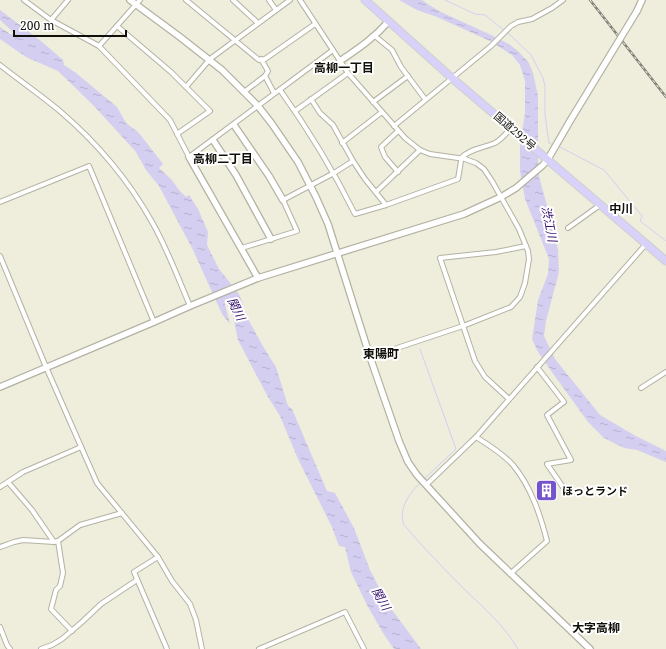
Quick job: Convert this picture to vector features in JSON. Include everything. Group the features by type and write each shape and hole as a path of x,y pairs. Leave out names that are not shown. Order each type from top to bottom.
{"highway":[{"name":"国道292号","path":"366,0 452,78 539,152 546,162 666,261"}],"street":[{"path":"24,0 31,2 51,20 99,46 170,120 189,158 242,248 257,279"},
{"path":"51,20 68,0"},
{"path":"130,0 138,2 210,59 258,106 283,140 310,186 328,224 370,357 399,441 408,462 480,544 590,649"},
{"path":"186,0 259,60 265,59 316,24"},
{"path":"233,0 258,23"},
{"path":"269,0 276,10"},
{"path":"186,87 210,59 290,0"},
{"path":"300,0 348,73 405,138 420,150 430,154 461,158 476,163 484,169 502,197 526,246 529,259 525,283 517,300 511,307 463,326 370,357"},
{"path":"394,126 491,46 511,26 518,22 532,19 563,0"},
{"path":"0,387 257,279 464,214 502,197 516,188 546,162 637,11 642,0"},
{"path":"99,46 138,2"},
{"path":"340,61 375,36 389,21"},
{"path":"117,26 171,72 210,111 177,134"},
{"path":"375,36 392,50 401,67 425,99"},
{"path":"189,158 333,50"},
{"path":"244,92 265,76 268,71 262,59"},
{"path":"0,66 60,111 76,125 115,169 152,221 190,306"},
{"path":"295,110 348,73"},
{"path":"265,76 274,93"},
{"path":"373,102 408,76"},
{"path":"280,90 295,110 334,174 355,214 386,205 458,179 461,158 466,153 495,143 513,130"},
{"path":"311,99 320,114 333,125 342,144 353,161 365,179 386,205"},
{"path":"342,144 382,112"},
{"path":"234,125 269,176 297,231 242,248"},
{"path":"398,131 381,147 385,157 398,172"},
{"path":"213,140 236,175 271,239"},
{"path":"376,192 420,150"},
{"path":"282,200 334,174 353,161"},
{"path":"0,202 89,166 154,322"},
{"path":"568,228 600,205"},
{"path":"426,484 476,436 509,400 646,244"},
{"path":"509,400 485,377 475,361 440,258 496,252 526,246"},
{"path":"0,256 46,367 97,483 158,557 172,581 190,604 196,620 202,649"},
{"path":"537,368 564,402 547,415 571,460 548,464 567,493"},
{"path":"641,388 666,372"},
{"path":"476,436 504,456 521,477 529,490 537,509 547,541 510,574"},
{"path":"0,488 23,472 81,446"},
{"path":"8,482 32,510 56,542 63,573 60,586 56,590 51,609 72,631"},
{"path":"0,547 24,540 56,542 80,525 122,513"},
{"path":"158,557 134,572 167,649"},
{"path":"40,649 52,644 72,631 101,604 137,580"},
{"path":"259,649 345,612 364,649"},
{"path":"0,627 8,648"}],"water":[{"name":"渋江川","path":"399,0 421,0 441,12 509,44 529,63 533,73 538,96 539,177 558,250 559,272 546,321 544,336 555,359 600,415 634,435 666,451 666,462 637,450 624,448 604,438 588,422 538,352 532,339 538,300 548,274 549,259 525,199 520,171 520,145 525,113 525,81 520,65 512,55 490,41 437,17 417,10"},
{"name":"関川","path":"0,10 41,41 63,60 64,65 117,107 126,123 139,133 163,164 159,168 171,179 186,197 189,195 198,209 208,232 207,245 219,269 239,294 248,319 276,367 288,406 292,409 327,491 335,493 354,528 370,570 387,603 421,649 394,649 367,605 351,572 345,547 339,546 332,527 298,459 280,416 268,397 238,340 233,316 228,304 224,301 230,324 222,314 193,250 159,186 146,170 136,152 95,107 58,71 26,57 0,39 0,27 10,34 15,34 0,20"}],"waterway":[{"path":"422,0 429,6"},
{"path":"445,0 475,14 485,15 505,31"},
{"path":"508,33 531,55 543,78 545,86 545,115 549,143 553,145"},
{"path":"558,146 604,170 642,216 640,221 666,241"},
{"path":"420,349 456,449 424,479"},
{"path":"420,483 406,502 402,513 404,525 441,566 500,625 518,649"}],"railway":[{"path":"590,0 666,97"}],"place":[{"name":"ほっとランド","path":"547,491"}],"district":[{"name":"高柳一丁目","path":"344,68"},
{"name":"高柳二丁目","path":"223,159"},
{"name":"中川","path":"621,209"},
{"name":"東陽町","path":"381,354"},
{"name":"大字高柳","path":"596,628"}]}
